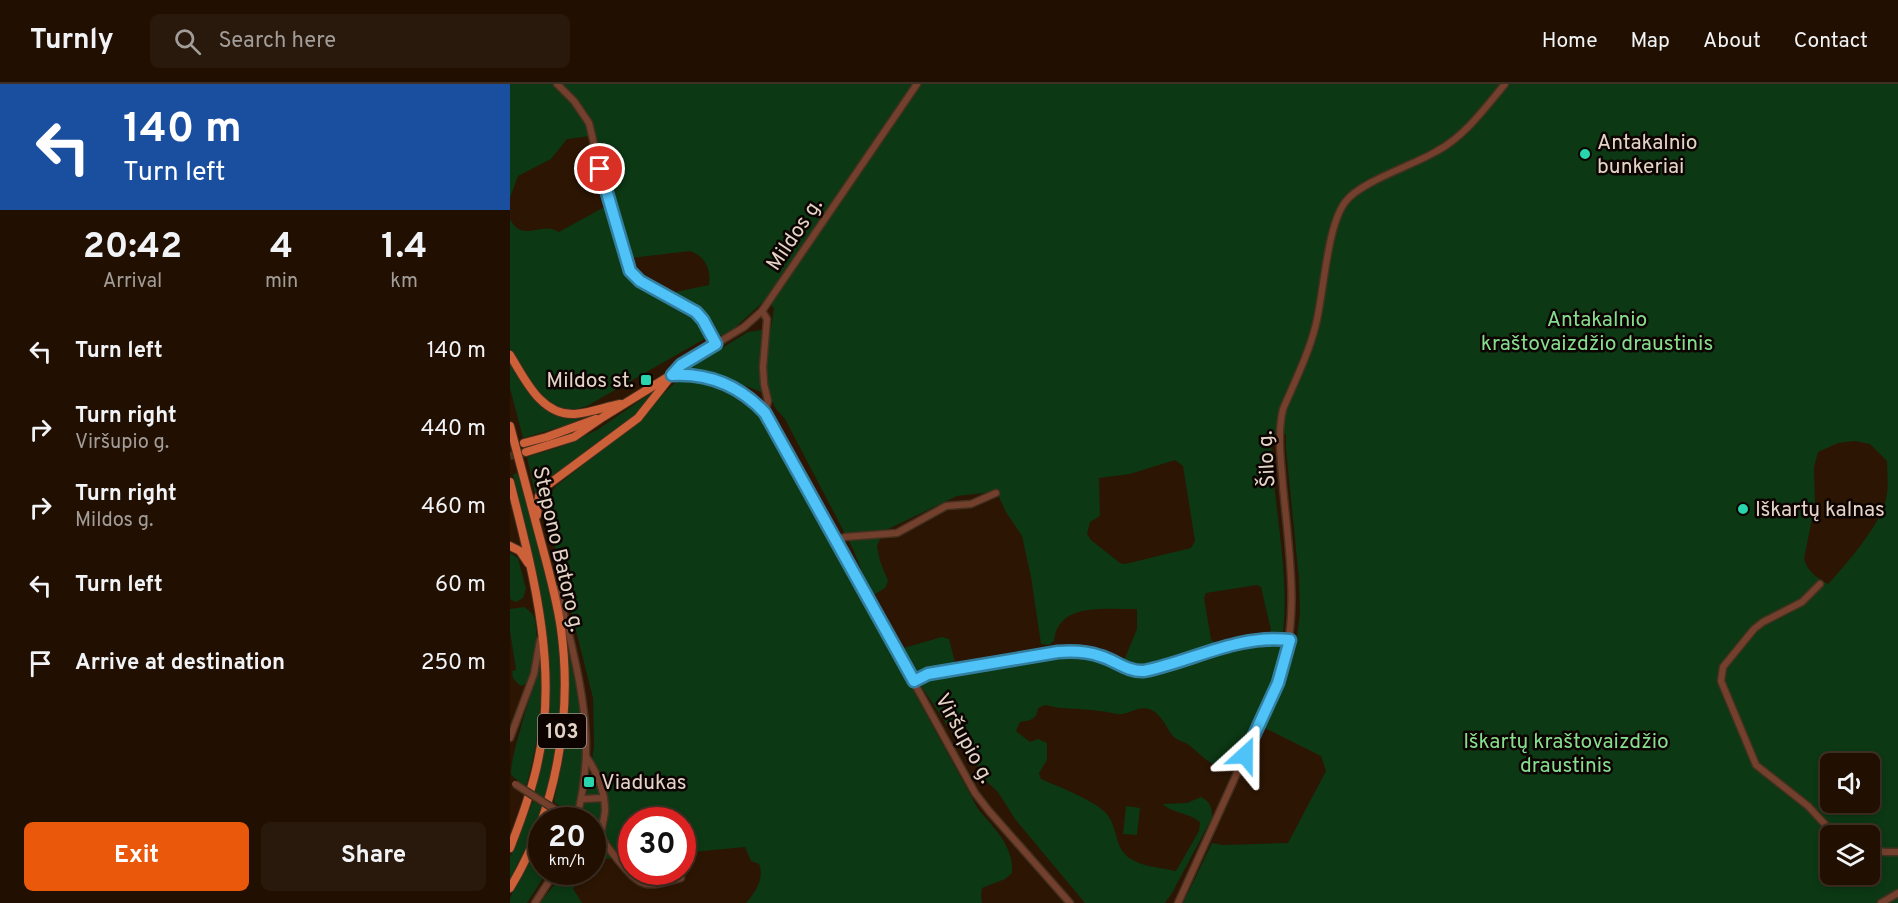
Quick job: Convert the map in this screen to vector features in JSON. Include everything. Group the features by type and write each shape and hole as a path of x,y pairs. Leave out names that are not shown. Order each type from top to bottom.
{"main road":[{"path":"510,355 539,399 556,411 576,414 627,402"},
{"path":"526,452 574,437 672,375"},
{"path":"536,525 537,504 545,487 638,418 672,375"},
{"path":"524,443 603,417"},
{"name":"Stepono Batoro g.","path":"510,426 556,603 565,683 561,739 551,787 542,818 525,860 510,888"},
{"path":"510,483 510,505"},
{"name":"Stepono Batoro g.","path":"510,483 532,570 542,628 546,692 543,734 532,786 510,848"},
{"path":"510,546 520,551 532,570"}],"street":[{"path":"557,84 574,101 589,123 630,271 640,281 696,312 716,344"},
{"name":"Mildos g.","path":"672,375 681,365 744,327 762,310 917,84"},
{"name":"Šilo g.","path":"1178,903 1278,683 1290,640 1292,599 1280,449 1280,421 1316,326 1336,220 1346,201 1359,189 1414,164 1452,142 1504,84"},
{"path":"762,310 767,320 762,367 768,401 765,413"},
{"name":"Viršupio g.","path":"672,375 704,376 730,385 748,396 765,413 975,793 1070,903"},
{"path":"837,541 845,537 897,532 946,506 971,504 996,493"},
{"path":"548,566 559,598 579,678 586,723 587,757 579,807"},
{"path":"1820,584 1803,602 1754,629 1723,667 1721,681 1756,765 1808,806 1826,825"},
{"path":"510,738 534,674 542,628"},
{"path":"914,681 928,674 1074,651 1094,654 1131,670 1144,671 1222,647 1259,639 1290,640"},
{"path":"587,757 604,798 605,809 601,835 618,859"},
{"path":"512,781 551,807"},
{"path":"582,799 604,798"},
{"path":"1880,851 1898,852"},
{"path":"535,903 547,885"},
{"path":"1881,903 1898,893"}],"green space":[{"path":"510,84 1898,84 1898,903 1183,903 1212,843 1223,845 1288,843 1326,771 1321,756 1265,728 1296,647 1300,612 1286,434 1271,436 1284,572 1284,626 1280,653 1267,695 1236,764 1222,767 1210,762 1189,745 1175,738 1156,713 1145,708 1119,714 1045,705 1038,708 1033,719 1020,722 1016,731 1030,742 1038,739 1047,743 1047,760 1039,773 1041,779 1075,794 1106,813 1122,850 1134,861 1176,871 1199,831 1200,822 1163,804 1187,803 1201,797 1210,806 1212,818 1165,903 1085,903 1015,819 998,792 986,781 982,771 966,753 921,686 900,649 942,637 949,639 958,674 1056,656 1089,659 1120,670 1137,629 1137,609 1086,610 1074,614 1065,619 1058,628 1054,641 1049,645 1041,644 1022,536 999,497 993,492 957,496 884,531 877,546 888,581 885,588 872,596 853,549 785,419 776,409 769,395 720,376 687,367 748,332 761,330 767,332 771,329 774,308 769,303 762,303 728,334 706,338 587,406 570,411 553,407 539,394 510,350 510,219 521,230 546,228 559,232 608,205 627,270 631,277 656,296 709,285 709,274 704,260 690,251 631,258 597,140 591,136 567,139 551,159 518,176 510,198","holes":["1855,441 1870,444 1887,461 1886,499 1870,532 1828,584 1813,574 1804,559 1815,504 1814,467 1818,452 1838,443","1175,460 1183,466 1195,541 1191,548 1125,564 1120,563 1091,540 1087,534 1090,522 1100,516 1099,478 1130,474","1257,585 1261,587 1271,630 1269,634 1214,642 1211,639 1204,598 1206,593"]},
{"path":"510,359 546,408 597,412 567,425 523,438 510,388"},
{"path":"698,381 735,395 773,434 978,809 1002,838 1010,854 1012,873 1005,879 982,888 982,903 746,903 760,880 759,864 751,861 745,847 696,852 696,807 618,807 618,858 606,859 606,807 584,807 594,746 593,698 547,516 547,498 556,486 642,419 676,382"},
{"path":"660,387 635,417 536,498 527,457 560,447 597,430"},
{"path":"518,473 550,589 559,650 559,714 554,756 545,798 535,792 548,717 548,647 539,589 513,474"},
{"path":"510,553 518,558 526,589 523,598 516,602 511,600 510,596"},
{"path":"524,607 534,617 537,644 531,674 522,686 513,678 512,671 516,670 510,631 510,609"},
{"path":"567,646 578,693 583,738 580,792 576,807 562,807 554,802 566,725"},
{"path":"541,664 539,725 526,786 511,774 512,765 523,720"},
{"path":"533,801 542,806 542,807 531,807"},
{"path":"1126,806 1140,808 1137,835 1123,834"},
{"path":"528,813 528,843 510,879 510,857"},
{"path":"528,860 528,885 539,885 527,903 510,903 510,898"},
{"path":"554,885 575,885 573,889 582,903 540,903"}],"tunnel":[{"path":"510,456 526,452"}],"place":[{"name":"Antakalnio bunkeriai","path":"1585,154"},
{"name":"Mildos st.","path":"646,380"},
{"name":"Iškartų kalnas","path":"1743,509"},
{"name":"Viadukas","path":"589,782"}],"route":[{"path":"600,169 630,271 640,281 696,312 716,344 681,365 672,375 693,374 730,385 748,396 765,413 914,681 928,674 1074,651 1101,656 1131,670 1144,671 1222,647 1259,639 1290,640 1278,683 1245,755"}],"park label":[{"name":"Antakalnio kraštovaizdžio draustinis","path":"1597,331"},
{"name":"Iškartų kraštovaizdžio draustinis","path":"1566,753"}]}
